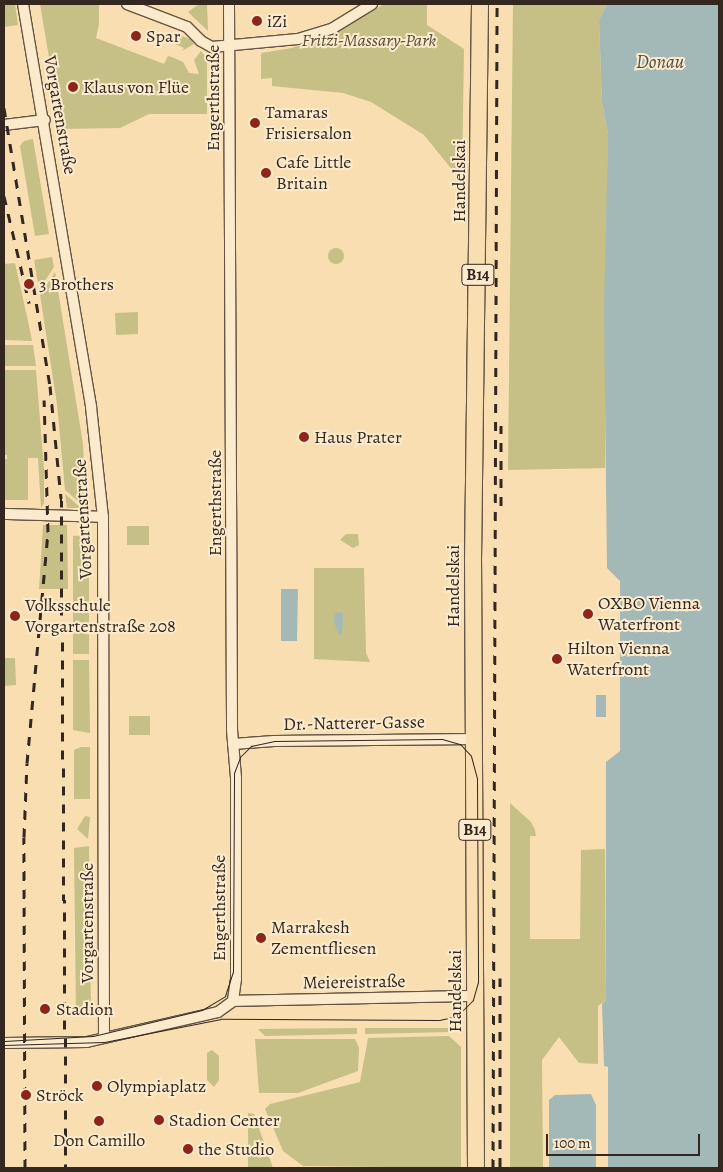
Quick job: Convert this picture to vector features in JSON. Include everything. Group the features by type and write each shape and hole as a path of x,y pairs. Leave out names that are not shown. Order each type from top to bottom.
{"main road":[{"name":"Handelskai","path":"476,1168 473,562 480,4"}],"street":[{"name":"Vorgartenstraße","path":"23,4 45,120 90,407 103,517 104,1038"},
{"path":"127,4 187,27 206,45 298,39 333,28 372,4"},
{"name":"Engerthstraße","path":"229,4 236,979 233,1001"},
{"path":"4,125 45,120"},
{"path":"4,514 103,517"},
{"name":"Dr.-Natterer-Gasse","path":"233,744 274,741 474,739"},
{"name":"Meiereistraße","path":"233,1001 475,996"},
{"path":"4,1043 87,1042 218,1012 233,1001"}],"green space":[{"path":"4,4 15,4 18,25 4,27"},
{"path":"40,4 99,4 99,24 96,38 164,64 168,56 172,57 183,62 189,73 199,74 194,60 201,51 207,58 207,114 149,114 120,128 61,129"},
{"path":"199,4 207,4 208,31 188,12"},
{"name":"Fritzi-Massary-Park","path":"384,4 427,4 427,25 464,49 462,182 424,135 371,102 343,93 272,86 272,78 261,79 261,53 292,48 335,33"},
{"path":"513,4 607,4 599,20 602,103 608,134 605,468 508,470"},
{"path":"176,34 190,39 194,44 182,51 184,48 173,43"},
{"path":"33,139 49,234 35,236 20,146 24,141"},
{"path":"333,248 339,248 344,253 342,262 333,264 328,259 328,253"},
{"path":"52,257 54,267 39,290 34,260"},
{"path":"15,263 32,341 4,340 4,264"},
{"path":"55,272 83,444 86,508 65,490 57,404 40,295"},
{"path":"138,312 138,334 116,335 115,313"},
{"path":"4,345 33,345 36,366 4,366"},
{"path":"4,370 36,370 44,469 44,503 41,508 38,458 28,458 28,500 4,500 4,459 7,459 7,455 4,455"},
{"path":"65,494 81,508 67,508"},
{"path":"43,525 67,525 68,589 39,589"},
{"path":"127,526 149,526 149,545 127,545"},
{"path":"346,534 358,534 359,545 353,548 340,540"},
{"path":"89,535 89,654 73,654 73,536"},
{"path":"314,568 364,568 366,653 370,662 314,659"},
{"path":"4,658 15,658 16,685 4,686"},
{"path":"73,660 89,660 90,733 73,730"},
{"path":"129,716 150,716 150,735 129,735"},
{"path":"81,747 90,747 90,799 74,799 74,750"},
{"path":"510,803 531,822 536,836 530,836 530,939 580,939 581,850 605,849 606,1000 598,1006 598,1064 579,1063 559,1037 542,1060 543,1168 510,1168"},
{"path":"85,816 90,817 88,839 77,829"},
{"path":"89,846 91,1015 76,1016 74,848"},
{"path":"357,1028 357,1034 265,1036 258,1029"},
{"path":"365,1028 451,1028 451,1032 365,1034"},
{"path":"449,1036 461,1047 461,1168 303,1166 283,1151 265,1109 270,1104 360,1082 368,1038"},
{"path":"255,1039 355,1039 359,1048 358,1071 298,1093 259,1093"},
{"path":"212,1050 219,1056 219,1080 214,1087 207,1080 207,1053"},
{"path":"248,1113 254,1114 273,1168 248,1168"}],"water":[{"name":"Donau","path":"607,4 719,4 719,1168 608,1168 608,1067 604,1066 602,1004 606,1000 606,762 620,751 620,581 607,568 604,309 608,134 602,103 599,20"},
{"path":"281,589 298,589 297,641 281,641"},
{"path":"343,612 342,635 339,634 334,622 335,613"},
{"path":"596,695 606,695 606,717 596,717"},
{"path":"591,1094 596,1105 596,1168 549,1168 549,1100 555,1095"}],"tram line":[{"path":"4,1041 93,1036 202,1010 225,996 233,972 234,773 240,757 251,746 274,741 442,739 460,744 471,756 477,778 478,982 473,1000 457,1016 439,1020 221,1019 104,1042 4,1045"}],"railway":[{"path":"493,1168 497,4"},
{"path":"4,108 50,386 61,498 66,1168"},
{"path":"4,196 29,303"},
{"path":"25,1168 24,837 27,763 48,532 44,400"},
{"path":"501,423 501,506"},
{"path":"500,978 500,1168"}],"place":[{"name":"iZi","path":"257,21"},
{"name":"Spar","path":"136,36"},
{"name":"Klaus von Flüe","path":"73,87"},
{"name":"Tamaras Frisiersalon","path":"255,123"},
{"name":"Cafe Little Britain","path":"266,173"},
{"name":"3 Brothers","path":"29,284"},
{"name":"Haus Prater","path":"304,437"},
{"name":"OXBO Vienna Waterfront","path":"588,614"},
{"name":"Volksschule Vorgartenstraße 208","path":"15,616"},
{"name":"Hilton Vienna Waterfront","path":"557,659"},
{"name":"Marrakesh Zementfliesen","path":"261,938"},
{"name":"Stadion","path":"45,1009"},
{"name":"Olympiaplatz","path":"97,1086"},
{"name":"Ströck","path":"26,1095"},
{"name":"Stadion Center","path":"159,1120"},
{"name":"Don Camillo","path":"99,1121"},
{"name":"the Studio","path":"188,1149"}]}
